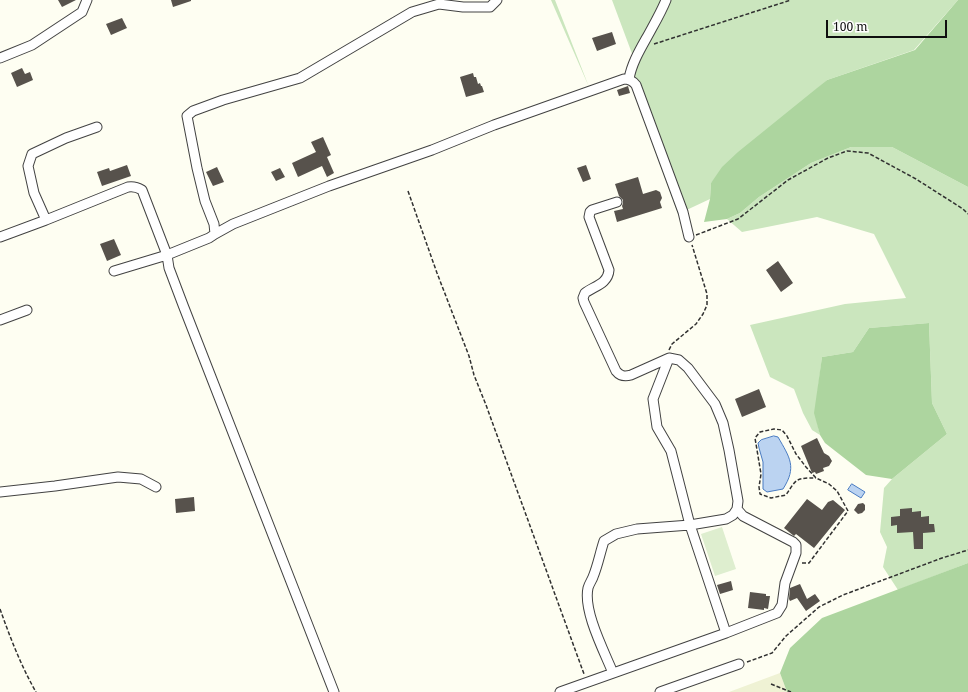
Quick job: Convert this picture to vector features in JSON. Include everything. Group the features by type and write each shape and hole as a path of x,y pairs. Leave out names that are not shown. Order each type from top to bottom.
{"street":[{"path":"0,58 32,45 82,12 87,0"},
{"path":"215,234 214,224 204,202 187,116 193,111 224,100 300,78 412,12 439,4 490,8 497,0"},
{"path":"628,79 630,71 641,48 666,0"},
{"path":"114,271 167,255 209,238 233,224 329,186 432,150 494,125 624,79 628,79 636,85 683,212 689,237"},
{"path":"46,220 34,193 29,171 28,166 32,154 66,138 97,126"},
{"path":"0,238 128,187 134,186 142,190 167,255 169,268 334,692"},
{"path":"613,673 596,631 590,613 588,600 588,588 594,576 604,541 616,534 637,529 690,525 726,519 733,515 737,509 738,501 723,423 715,404 688,368 679,360 669,358 630,376 625,377 619,375 584,302 583,298 585,293 603,283 609,275 609,270 589,214 592,210 617,202"},
{"path":"0,320 27,310"},
{"path":"669,358 653,399 657,427 671,451 690,525 726,633"},
{"path":"0,492 118,477 142,479 156,488"},
{"path":"560,692 726,633 777,613 782,605 785,583 796,550 796,545 743,516 737,509"},
{"path":"660,692 739,664"}],"path":[{"path":"641,48 791,0"},
{"path":"669,358 668,352 672,344 696,324 707,305 707,294 689,237 738,219 788,180 828,158 847,151 868,153 916,179 968,214"},
{"path":"408,191 587,682"},
{"path":"792,563 809,563 848,511 837,492 829,484 816,478 800,478 794,482 786,495 771,498 760,494 759,487 761,474 755,438 760,432 774,429 782,430 787,436 796,454 816,478"},
{"path":"739,664 772,653 786,636 819,608 843,594 968,550"},
{"path":"0,609 20,659 36,692"},
{"path":"771,684 791,692"}],"green space":[{"path":"551,0 555,0 589,87"},
{"path":"612,0 958,0 914,50 827,80 711,183 710,199 678,214 631,85 637,67"},
{"path":"958,0 968,0 968,187 892,147 851,147 811,163 759,197 740,213 727,219 704,222 710,199 711,183 722,167 738,152 827,80 915,50"},
{"path":"851,147 892,147 968,187 968,563 898,590 883,567 887,547 880,532 884,488 892,479 947,434 932,403 929,323 869,328 853,352 822,357 815,413 820,435 812,430 803,413 794,389 770,377 750,325 845,304 906,298 874,234 817,217 742,232 727,219 740,213 759,197 811,163"},
{"path":"929,323 932,403 947,434 892,479 866,475 825,443 820,435 814,413 822,357 853,352 869,328"},
{"path":"722,527 736,569 715,576 701,534"},
{"path":"968,563 968,692 787,692 780,673 790,648 822,618"},
{"path":"780,673 787,692 729,692"}],"water":[{"path":"774,436 778,437 786,451 791,468 790,475 783,489 767,492 763,489 763,462 758,443 761,440"},
{"path":"852,484 865,492 861,498 848,490"}],"building":[{"path":"58,0 76,0 62,7"},
{"path":"171,0 191,0 191,1 173,7"},
{"path":"122,18 127,28 111,35 106,24"},
{"path":"612,32 616,44 597,51 592,38"},
{"path":"22,68 25,74 30,72 33,80 17,87 11,73"},
{"path":"473,73 478,84 480,83 482,86 484,92 466,97 460,77"},
{"path":"628,86 630,93 619,96 617,90"},
{"path":"323,137 331,155 327,157 334,173 327,177 322,166 298,177 292,163 316,152 311,142"},
{"path":"127,165 131,176 102,186 97,172 109,168 110,171"},
{"path":"586,165 591,179 583,182 577,168"},
{"path":"217,167 224,182 213,186 206,172"},
{"path":"280,168 285,177 276,181 271,172"},
{"path":"638,177 643,194 656,190 660,192 662,198 660,202 662,208 617,222 614,211 623,209 623,200 619,196 615,184"},
{"path":"114,239 121,255 107,261 100,244"},
{"path":"778,261 793,283 781,292 766,270"},
{"path":"759,389 766,407 742,417 735,399"},
{"path":"817,438 824,453 829,456 832,461 829,466 823,468 824,471 816,474 815,472 812,473 801,446"},
{"path":"194,497 195,511 176,513 175,499"},
{"path":"807,499 822,510 828,502 833,500 845,510 814,548 796,534 794,536 784,528"},
{"path":"863,503 865,505 865,510 858,514 854,510 858,504"},
{"path":"912,508 912,512 921,511 921,517 929,516 929,524 934,524 935,532 923,533 923,549 914,549 913,532 897,533 897,525 891,526 891,517 900,516 900,509"},
{"path":"731,581 733,590 720,594 717,585"},
{"path":"800,584 807,599 815,594 820,601 806,611 797,598 790,601 789,599 790,588"},
{"path":"750,592 770,596 768,609 748,608"}]}
